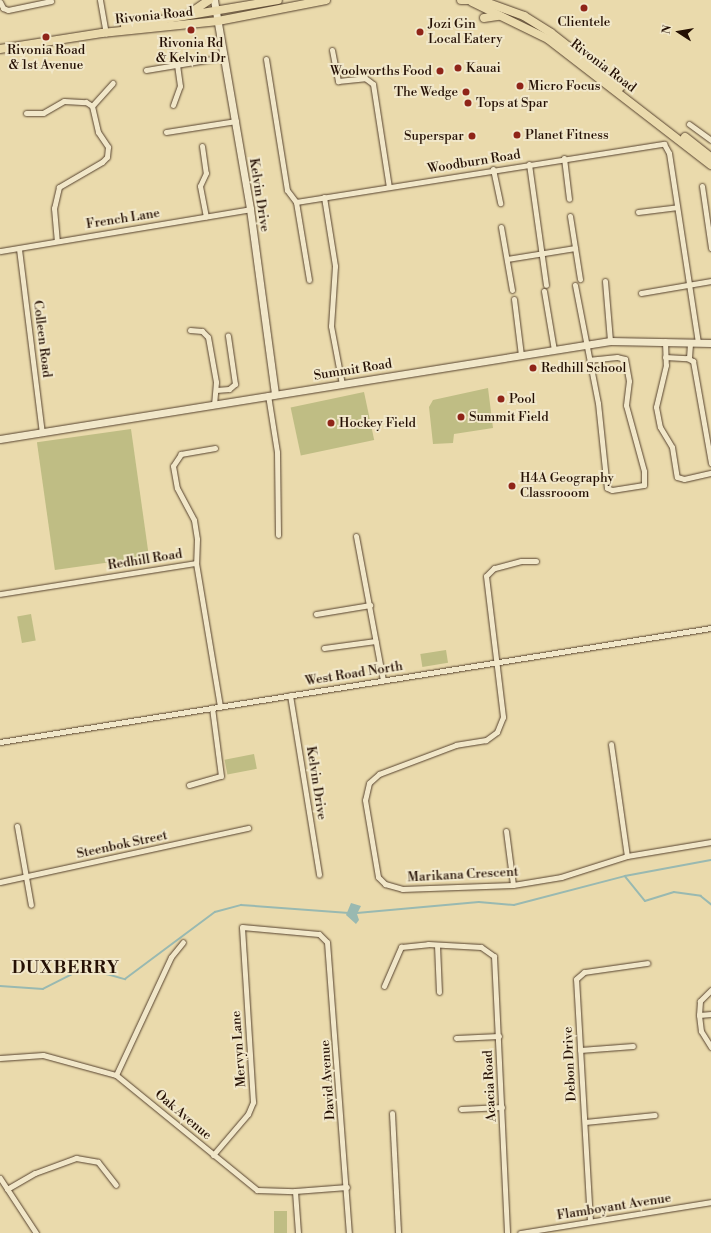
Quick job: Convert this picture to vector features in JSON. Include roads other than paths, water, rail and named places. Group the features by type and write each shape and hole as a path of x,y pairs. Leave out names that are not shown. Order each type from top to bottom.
{"main road":[{"path":"180,17 209,0"},
{"name":"Kelvin Drive","path":"214,0 250,209 271,394"},
{"name":"Rivonia Road","path":"0,49 105,32 278,0"},
{"name":"Rivonia Road","path":"105,32 218,21 326,0"},
{"name":"Rivonia Road","path":"461,0 480,2 551,33 711,157"},
{"path":"484,18 507,13 499,0"},
{"name":"Rivonia Road","path":"507,13 548,39 711,165"},
{"name":"Summit Road","path":"0,439 214,405 271,394 588,345 610,340 711,343"}],"street":[{"path":"100,0 105,32"},
{"path":"0,2 3,8 8,10 51,1"},
{"path":"332,50 338,81 365,78 373,84 389,187"},
{"path":"146,70 224,57"},
{"path":"266,59 286,184 296,202 309,280"},
{"path":"173,105 180,86 177,64"},
{"path":"92,106 113,83"},
{"path":"26,113 43,113 64,101 78,100 92,106"},
{"path":"57,240 54,208 59,187 102,162 108,153 108,147 98,132 92,106"},
{"path":"166,132 236,121"},
{"path":"689,124 711,140"},
{"name":"Woodburn Road","path":"296,202 493,169 664,144 669,153 676,207 698,343"},
{"path":"202,146 206,173 200,186 206,216"},
{"path":"564,158 569,199"},
{"path":"529,164 546,285"},
{"path":"493,169 500,204"},
{"path":"702,186 711,248"},
{"path":"324,197 335,266 331,326 342,384"},
{"path":"638,212 676,207"},
{"name":"French Lane","path":"0,252 57,240 250,209"},
{"path":"570,216 580,279"},
{"path":"501,226 512,290"},
{"name":"Colleen Road","path":"19,248 42,433"},
{"path":"507,258 575,248"},
{"path":"606,281 610,340"},
{"path":"641,293 711,281"},
{"path":"575,285 581,328 588,345 590,360 608,488 612,490 644,485 644,472 626,405 630,381 625,359 617,357 590,360"},
{"path":"544,291 554,350"},
{"path":"514,299 522,355"},
{"path":"190,330 202,331 208,337 216,390 214,405"},
{"path":"216,390 229,389 235,384 228,336"},
{"path":"665,341 665,357 656,407 660,428 672,449 676,477 684,479 711,473"},
{"path":"690,342 689,358 693,364 711,463"},
{"path":"665,357 689,358"},
{"path":"271,394 277,452 278,535"},
{"path":"196,563 194,520 177,488 174,463 181,454 215,448"},
{"path":"356,536 383,680"},
{"name":"Marikana Crescent","path":"536,561 521,561 494,568 486,576 503,718 497,732 486,740 456,745 379,774 369,783 365,800 376,872 385,884 402,889 440,890 513,885 561,877 627,856 711,842"},
{"name":"Redhill Road","path":"0,594 196,563 220,707"},
{"path":"316,614 370,605"},
{"name":"West Road North","path":"0,742 711,628"},
{"path":"324,648 376,641"},
{"name":"Kelvin Drive","path":"290,695 319,875"},
{"path":"189,785 221,776 212,708"},
{"path":"611,744 627,856"},
{"path":"17,826 31,905"},
{"name":"Steenbok Street","path":"0,882 248,828"},
{"path":"506,831 513,885"},
{"name":"Mervyn Lane","path":"213,1155 248,1114 254,1102 242,927 315,933"},
{"name":"David Avenue","path":"315,933 328,942 347,1188 349,1233"},
{"path":"116,1075 171,957 183,942"},
{"path":"384,986 401,947 437,945 439,992"},
{"name":"Acacia Road","path":"437,945 481,947 494,956 499,1036 507,1233"},
{"name":"Debon Drive","path":"590,1221 580,1050 578,976 647,963"},
{"path":"711,990 700,1001 699,1015 701,1032 711,1047"},
{"path":"699,1015 711,1014"},
{"path":"456,1038 499,1036"},
{"path":"580,1050 633,1046"},
{"name":"Oak Avenue","path":"0,1058 43,1055 116,1075 257,1190 295,1192 347,1188"},
{"path":"461,1109 502,1107"},
{"path":"392,1113 398,1233"},
{"path":"584,1122 655,1116"},
{"path":"7,1189 35,1173 76,1158 98,1162 116,1185"},
{"path":"0,1178 36,1233"},
{"path":"295,1192 298,1233"},
{"name":"Flamboyant Avenue","path":"520,1233 590,1221 711,1204"}],"water":[{"path":"351,903 361,906 357,914 359,920 356,924 346,915"}],"waterway":[{"path":"625,876 711,860"},
{"path":"357,913 479,902 514,905 625,876 645,901 674,892 701,896 711,904"},
{"path":"0,986 43,989 98,961 107,974 125,979 215,912 241,905 349,913"}],"place":[{"name":"Clientele","path":"584,8"},
{"name":"Rivonia Rd & Kelvin Dr","path":"191,30"},
{"name":"Jozi Gin Local Eatery","path":"420,32"},
{"name":"Rivonia Road & 1st Avenue","path":"46,37"},
{"name":"Kauai","path":"458,68"},
{"name":"Woolworths Food","path":"440,71"},
{"name":"Micro Focus","path":"520,86"},
{"name":"The Wedge","path":"466,92"},
{"name":"Tops at Spar","path":"468,103"},
{"name":"Planet Fitness","path":"517,135"},
{"name":"Superspar","path":"472,136"},
{"name":"Redhill School","path":"533,368"},
{"name":"Pool","path":"501,399"},
{"name":"Summit Field","path":"461,417"},
{"name":"Hockey Field","path":"331,423"},
{"name":"H4A Geography Classrooom","path":"512,486"}],"district":[{"name":"DUXBERRY","path":"66,969"}]}
